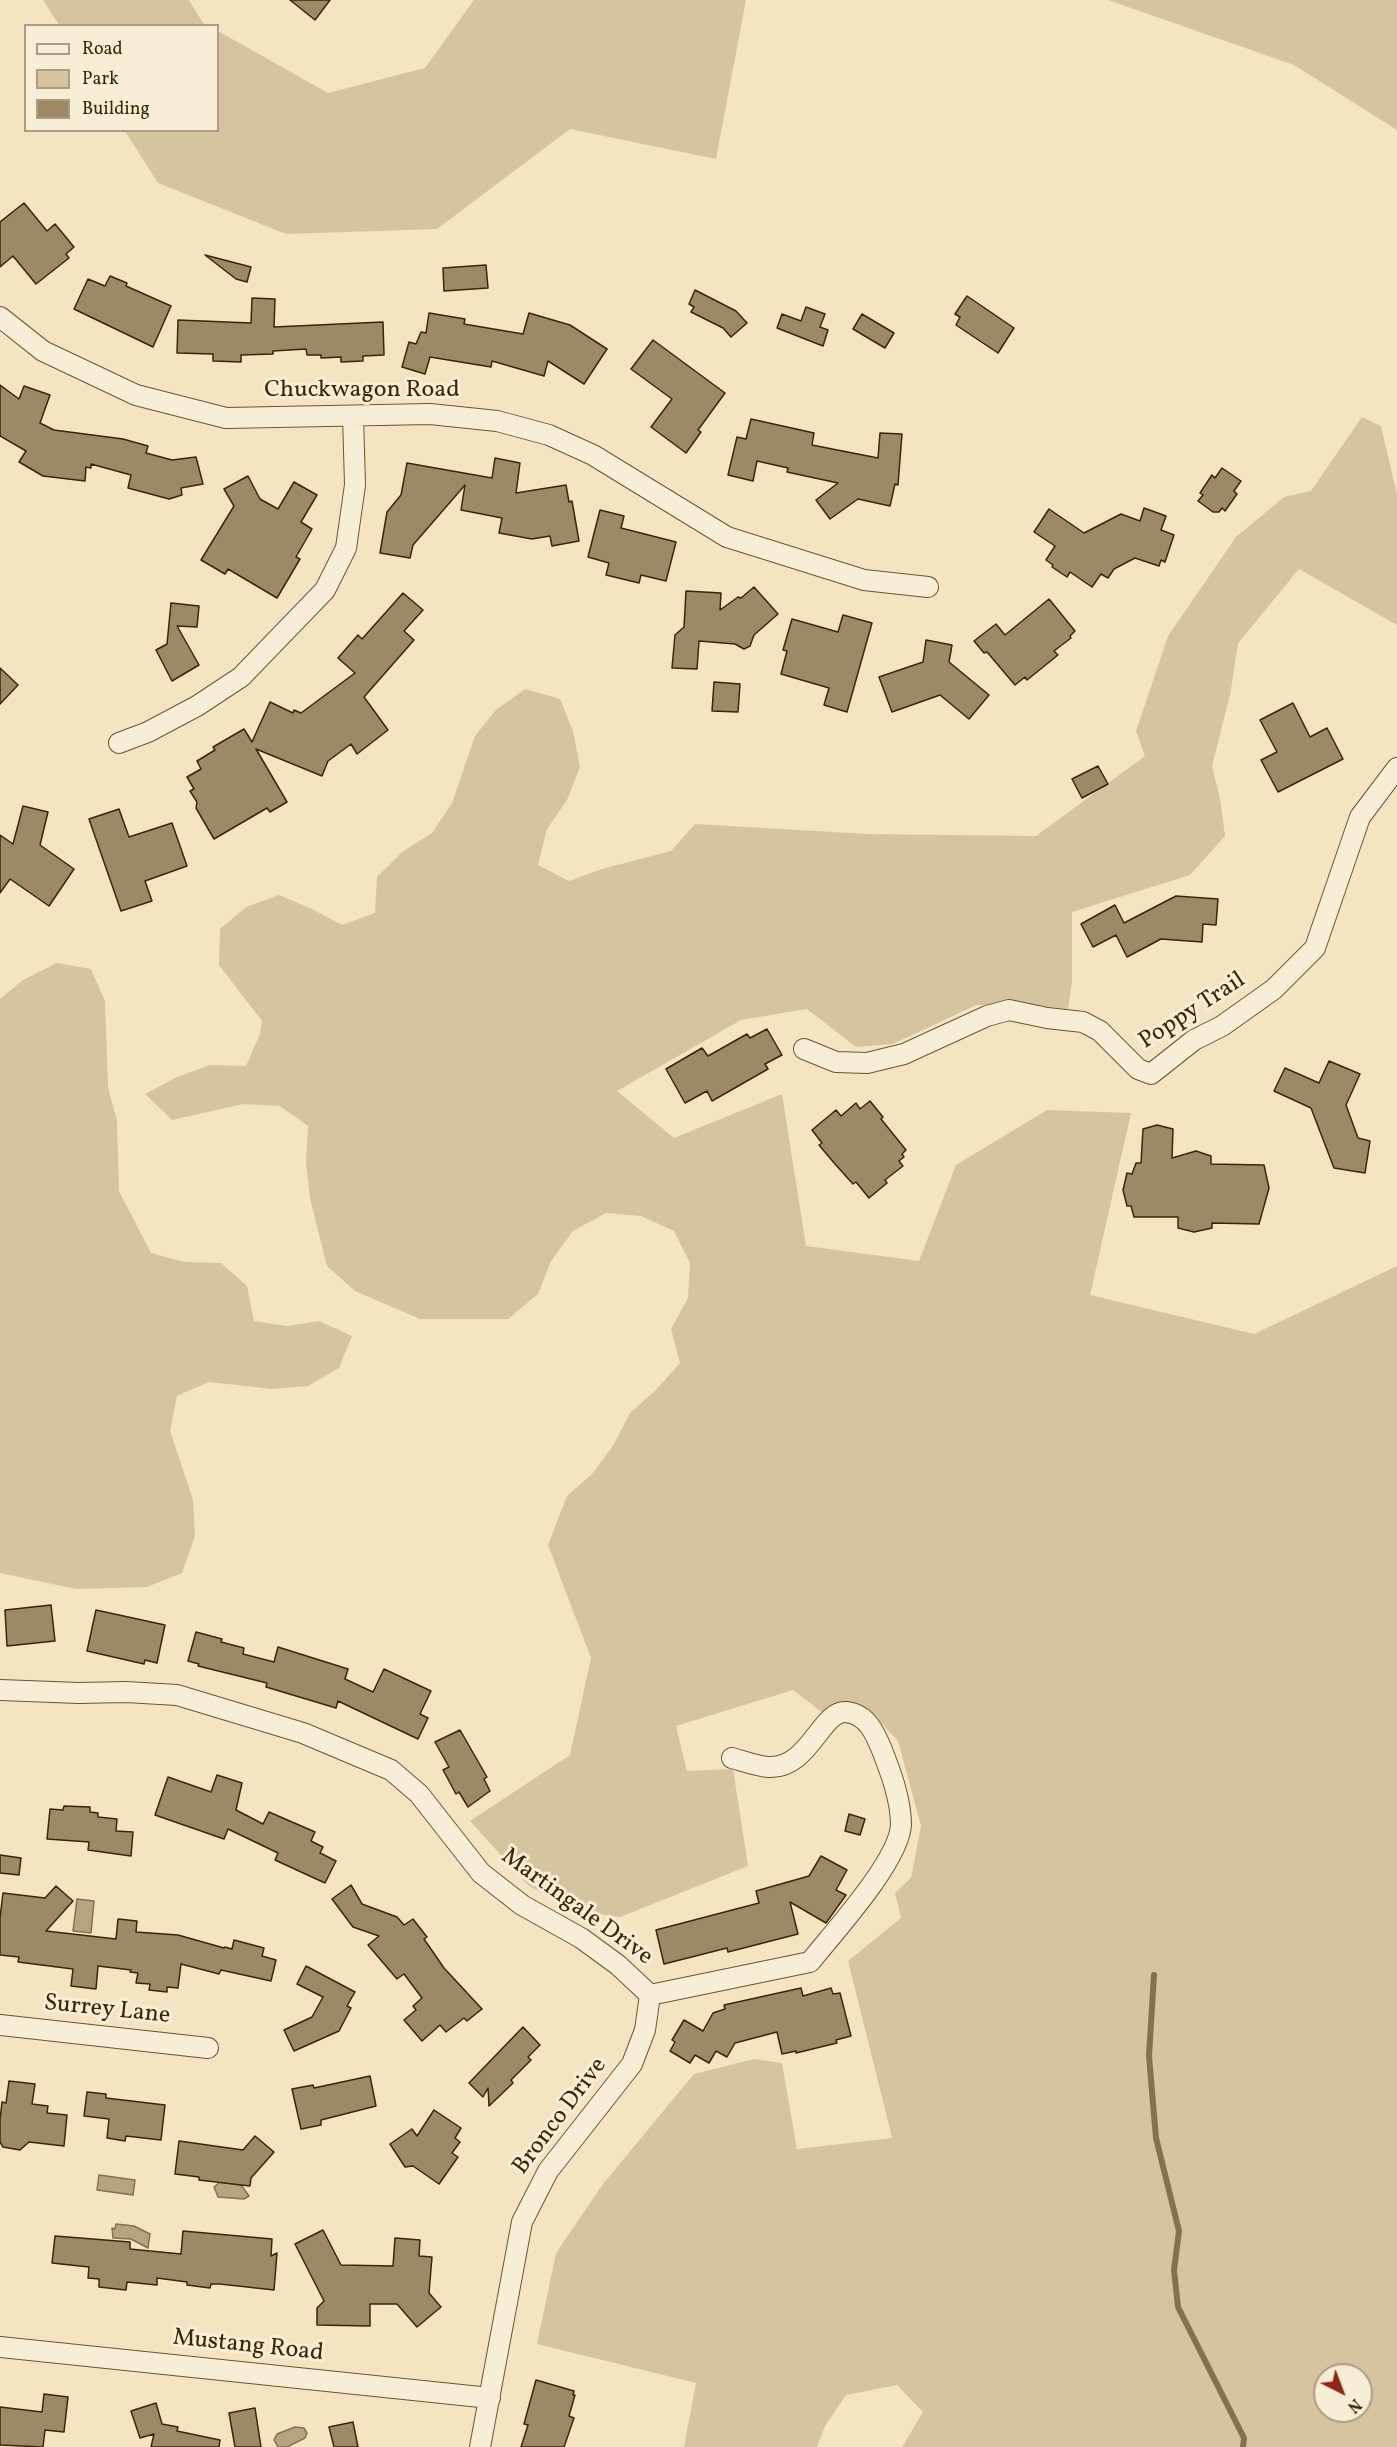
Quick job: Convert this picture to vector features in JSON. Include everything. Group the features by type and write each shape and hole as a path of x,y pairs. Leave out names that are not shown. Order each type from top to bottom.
{"street":[{"name":"Chuckwagon Road","path":"0,317 43,351 136,395 226,418 430,414 497,421 549,435 593,454 727,537 864,580 928,587"},
{"path":"119,743 148,732 189,711 241,677 325,590 346,548 355,485 353,416"},
{"name":"Poppy Trail","path":"804,1048 836,1062 867,1063 904,1054 987,1016 1009,1010 1047,1018 1083,1022 1100,1031 1138,1069 1151,1074 1194,1040 1222,1026 1274,989 1315,948 1360,817 1397,768"},
{"name":"Martingale Drive","path":"0,1690 177,1695 303,1732 391,1770 420,1794 481,1874 522,1905 590,1945 618,1965 650,1995 810,1962 868,1889 891,1854 901,1828 900,1807 888,1766 873,1729 858,1716 845,1712 832,1716 802,1754 787,1763 769,1767 732,1758"},
{"name":"Bronco Drive","path":"480,2447 522,2222 548,2171 632,2064 645,2030 650,1995"},
{"name":"Surrey Lane","path":"0,2025 208,2048"},
{"name":"Mustang Road","path":"0,2347 490,2398"}],"green space":[{"path":"43,0 189,0 205,24 58,24"},
{"path":"474,0 746,0 716,159 570,129 437,229 286,234 158,183 126,132 219,132 219,32 328,93 425,68"},
{"path":"1108,0 1397,0 1397,130 1294,65"},
{"path":"1362,417 1381,426 1397,495 1397,625 1299,569 1238,643 1231,690 1212,766 1220,798 1225,836 1190,875 1072,912 1072,981 1068,1009 976,1005 893,1044 856,1047 807,1009 741,1020 617,1091 674,1138 782,1094 806,1246 919,1261 956,1165 1047,1110 1131,1113 1090,1295 1254,1334 1397,1266 1397,2447 902,2447 923,2412 897,2385 846,2395 825,2426 817,2447 684,2447 696,2383 537,2344 556,2253 603,2184 694,2074 754,2059 782,2063 797,2149 892,2138 848,1961 901,1918 895,1893 911,1878 921,1826 898,1741 872,1713 836,1706 823,1713 793,1690 676,1726 687,1771 733,1769 748,1866 620,1917 583,1912 529,1886 470,1821 570,1755 591,1658 548,1545 567,1496 593,1473 614,1444 630,1413 656,1390 680,1363 671,1329 688,1298 690,1263 674,1231 641,1216 606,1213 573,1231 551,1261 538,1294 508,1319 420,1319 355,1291 327,1266 310,1198 306,1163 308,1126 280,1106 243,1104 172,1120 145,1094 175,1078 210,1065 246,1066 260,1034 262,1021 219,965 220,929 246,907 279,895 342,925 375,913 377,877 402,852 432,833 452,803 475,736 496,710 525,689 560,699 573,731 580,767 567,800 547,829 538,865 569,881 602,869 671,851 695,824 867,834 1036,836 1145,756 1136,731 1168,636 1236,537 1284,497 1311,491"},
{"path":"57,963 91,969 105,1001 108,1087 117,1121 119,1191 151,1253 184,1262 221,1263 247,1286 254,1321 287,1326 319,1321 352,1336 339,1368 308,1386 272,1389 209,1382 177,1396 170,1431 193,1500 195,1536 182,1573 147,1587 76,1589 0,1573 0,999 23,980"}],"shaded area":[{"path":"77,1899 94,1901 91,1933 73,1931"},
{"path":"99,2175 135,2180 133,2195 97,2190"},
{"path":"220,2182 241,2185 249,2196 244,2199 218,2197 214,2187"},
{"path":"116,2224 134,2226 150,2234 148,2248 131,2239 113,2238 112,2228 115,2229"},
{"path":"295,2427 304,2428 307,2433 305,2438 287,2447 278,2447 274,2440 277,2434"}],"building":[{"path":"290,0 330,0 315,20"},
{"path":"24,203 47,231 55,224 74,247 66,254 69,258 36,284 13,256 0,267 0,222"},
{"path":"205,255 251,267 247,282 236,279"},
{"path":"486,265 488,288 444,291 443,268"},
{"path":"110,276 127,283 126,286 171,306 153,347 74,309 88,279 105,286"},
{"path":"695,290 736,311 747,323 731,337 723,328 691,312 694,307 689,304"},
{"path":"967,296 1014,328 998,353 956,325 960,317 955,314"},
{"path":"252,298 275,299 274,327 383,322 384,355 363,356 363,361 341,362 341,357 321,358 321,355 307,355 306,349 273,351 273,354 241,355 241,362 213,361 213,354 177,353 178,320 251,323"},
{"path":"806,307 825,314 820,327 828,330 823,346 777,328 782,314 801,321"},
{"path":"429,313 465,319 464,324 523,334 529,313 570,325 607,349 584,384 548,361 544,376 492,361 491,367 430,357 425,374 402,367 409,342 416,344 421,332 426,333"},
{"path":"862,314 894,333 885,348 853,329"},
{"path":"653,340 725,393 698,430 701,432 686,453 651,427 672,399 631,369"},
{"path":"0,385 19,399 24,386 50,395 40,423 54,430 123,439 148,446 146,453 172,460 196,457 203,484 181,488 182,495 169,499 128,488 131,475 91,464 91,468 86,467 85,481 43,476 19,462 26,451 0,436"},
{"path":"751,419 814,433 812,445 878,458 880,433 902,434 898,485 895,484 890,506 858,499 830,519 816,500 838,483 787,472 788,468 757,461 753,481 728,475 737,437 746,439"},
{"path":"495,458 520,463 516,493 566,485 569,502 572,501 579,541 552,546 550,536 532,539 499,533 502,518 461,510 465,485 413,545 410,558 380,553 387,512 401,495 407,463 492,478"},
{"path":"1222,468 1241,481 1234,491 1237,494 1225,511 1222,508 1219,512 1213,512 1198,501 1203,495 1200,493 1212,475 1215,478"},
{"path":"248,476 260,499 278,509 294,482 317,495 301,522 312,529 296,557 300,559 277,598 228,569 225,574 201,560 234,506 224,489"},
{"path":"1144,508 1166,516 1161,530 1174,535 1165,562 1161,560 1159,566 1135,558 1114,569 1108,578 1101,574 1092,587 1070,572 1067,577 1052,567 1053,565 1046,560 1055,546 1034,532 1049,509 1084,533 1121,514 1140,521"},
{"path":"600,510 624,516 621,528 676,542 666,581 641,575 639,583 606,575 609,563 588,557"},
{"path":"754,587 778,614 754,635 750,646 744,649 735,644 699,641 697,669 672,668 675,635 684,627 686,591 721,593 720,610 738,597 741,598"},
{"path":"403,593 423,610 404,631 414,640 364,697 388,730 357,754 351,744 328,761 322,776 256,749 287,802 270,812 267,808 214,839 196,808 197,802 190,791 194,789 187,777 201,769 197,761 215,750 213,747 244,729 252,742 270,702 293,713 294,710 301,713 355,673 338,658 358,635 362,639"},
{"path":"1049,599 1075,631 1070,636 1071,638 1054,651 1058,655 1027,680 1025,677 1015,685 987,652 984,653 974,641 996,624 1005,635"},
{"path":"171,603 199,606 197,627 177,626 199,665 172,681 156,650 167,644"},
{"path":"843,615 872,623 847,712 824,705 829,688 781,674 787,651 783,650 792,619 838,632"},
{"path":"926,640 952,645 949,662 989,695 969,719 940,695 892,712 879,677 923,662"},
{"path":"0,668 18,685 0,704"},
{"path":"714,682 740,684 738,712 712,711"},
{"path":"1293,703 1310,737 1327,728 1343,759 1278,792 1261,760 1277,752 1260,720"},
{"path":"1098,766 1108,784 1082,798 1072,779"},
{"path":"23,806 48,812 40,845 74,869 49,906 10,879 0,893 0,835 13,844"},
{"path":"119,809 129,837 172,823 187,866 145,881 152,901 121,911 89,819"},
{"path":"1176,896 1218,899 1216,925 1203,924 1202,942 1161,939 1127,957 1116,935 1093,947 1081,924 1115,905 1124,923"},
{"path":"767,1029 782,1055 765,1064 768,1069 712,1101 707,1091 685,1103 666,1069 702,1048 708,1056 747,1034 750,1038"},
{"path":"1329,1061 1360,1074 1346,1105 1358,1138 1370,1141 1365,1173 1334,1168 1311,1108 1274,1091 1285,1068 1319,1083"},
{"path":"870,1101 906,1150 902,1154 904,1157 899,1161 903,1166 885,1180 887,1183 869,1198 856,1182 853,1184 819,1145 822,1143 812,1130 836,1110 841,1116 856,1103 860,1109"},
{"path":"1157,1125 1173,1129 1172,1158 1196,1151 1211,1156 1211,1164 1264,1165 1269,1188 1259,1224 1212,1223 1212,1228 1194,1232 1178,1228 1178,1217 1134,1217 1131,1206 1127,1206 1123,1190 1127,1173 1132,1174 1136,1163 1141,1163 1143,1129"},
{"path":"51,1605 55,1641 7,1646 5,1610"},
{"path":"96,1610 165,1625 157,1663 145,1660 144,1664 87,1651"},
{"path":"196,1632 244,1648 243,1654 274,1662 278,1647 348,1669 345,1679 373,1692 384,1669 431,1691 420,1714 428,1718 418,1739 338,1701 336,1708 266,1687 267,1683 198,1666 199,1664 188,1661"},
{"path":"460,1730 487,1777 484,1779 490,1791 468,1807 459,1792 456,1794 443,1770 449,1767 435,1742"},
{"path":"217,1775 242,1783 236,1810 263,1824 269,1812 315,1832 311,1841 323,1847 320,1853 336,1861 325,1883 275,1860 278,1853 228,1829 224,1839 155,1815 168,1777 211,1792"},
{"path":"64,1806 90,1807 90,1812 98,1813 98,1817 117,1819 116,1831 133,1832 131,1856 88,1850 89,1842 47,1839 50,1809 63,1810"},
{"path":"849,1814 865,1819 860,1835 845,1831"},
{"path":"0,1855 21,1858 19,1875 0,1873"},
{"path":"821,1856 847,1870 836,1890 846,1895 826,1923 790,1902 798,1934 728,1952 727,1948 664,1964 656,1930 759,1903 756,1891 809,1876"},
{"path":"351,1885 362,1904 397,1917 404,1925 413,1919 427,1937 424,1939 444,1968 482,2009 467,2021 464,2018 446,2032 440,2025 422,2041 404,2020 416,2010 413,2006 422,1998 404,1974 397,1979 368,1945 379,1936 353,1927 332,1899"},
{"path":"56,1886 73,1901 46,1931 116,1939 118,1919 137,1921 136,1932 178,1935 224,1948 232,1949 234,1940 264,1948 262,1956 276,1960 271,1981 221,1970 219,1974 181,1964 178,1988 167,1987 167,1992 149,1990 150,1984 136,1983 138,1973 130,1972 131,1970 98,1966 96,1989 71,1986 73,1969 18,1962 19,1957 0,1955 3,1893 45,1898"},
{"path":"306,1966 355,1992 347,2006 351,2008 339,2031 294,2051 284,2030 312,2017 323,1997 297,1984"},
{"path":"801,1988 803,1996 831,1988 833,1994 840,1993 851,2036 836,2040 837,2043 782,2054 777,2032 735,2043 727,2057 716,2051 709,2063 695,2055 690,2063 670,2051 675,2042 672,2040 684,2020 703,2031 713,2013 725,2009 724,2005"},
{"path":"523,2027 540,2045 528,2057 531,2060 511,2080 513,2083 489,2106 488,2088 483,2097 469,2083"},
{"path":"370,2076 376,2106 321,2120 321,2125 301,2129 292,2089 313,2085 314,2088"},
{"path":"9,2081 35,2084 32,2104 48,2106 47,2113 67,2115 64,2146 29,2142 20,2150 3,2147 0,2142 0,2120 2,2102 6,2103"},
{"path":"87,2092 106,2094 106,2098 165,2105 161,2140 126,2136 125,2141 107,2138 109,2119 84,2116"},
{"path":"434,2110 461,2128 455,2138 460,2142 452,2153 458,2157 439,2184 413,2166 405,2167 390,2144 412,2129 417,2136"},
{"path":"255,2136 274,2152 251,2178 250,2186 199,2180 199,2177 175,2174 179,2141 243,2150"},
{"path":"323,2230 341,2265 393,2266 395,2238 420,2240 419,2256 432,2257 429,2293 441,2307 417,2327 397,2304 370,2304 370,2326 317,2325 317,2308 324,2301 295,2244"},
{"path":"183,2231 272,2239 271,2256 277,2253 274,2290 220,2284 211,2284 210,2288 157,2278 157,2285 127,2282 126,2290 99,2287 99,2279 88,2278 89,2267 52,2263 55,2236 130,2242 130,2249 181,2254"},
{"path":"536,2380 574,2391 569,2416 574,2418 564,2447 521,2447 528,2425 524,2424"},
{"path":"44,2394 68,2397 64,2432 45,2430 43,2447 0,2445 0,2407 42,2412"},
{"path":"156,2403 162,2424 178,2427 177,2431 220,2440 219,2447 151,2447 154,2434 140,2438 131,2411"},
{"path":"255,2408 261,2447 235,2447 229,2413"},
{"path":"353,2422 358,2447 334,2447 329,2427"}],"waterway":[{"path":"1154,1975 1149,2056 1156,2138 1179,2231 1174,2270 1178,2307 1244,2438 1243,2447"}]}
